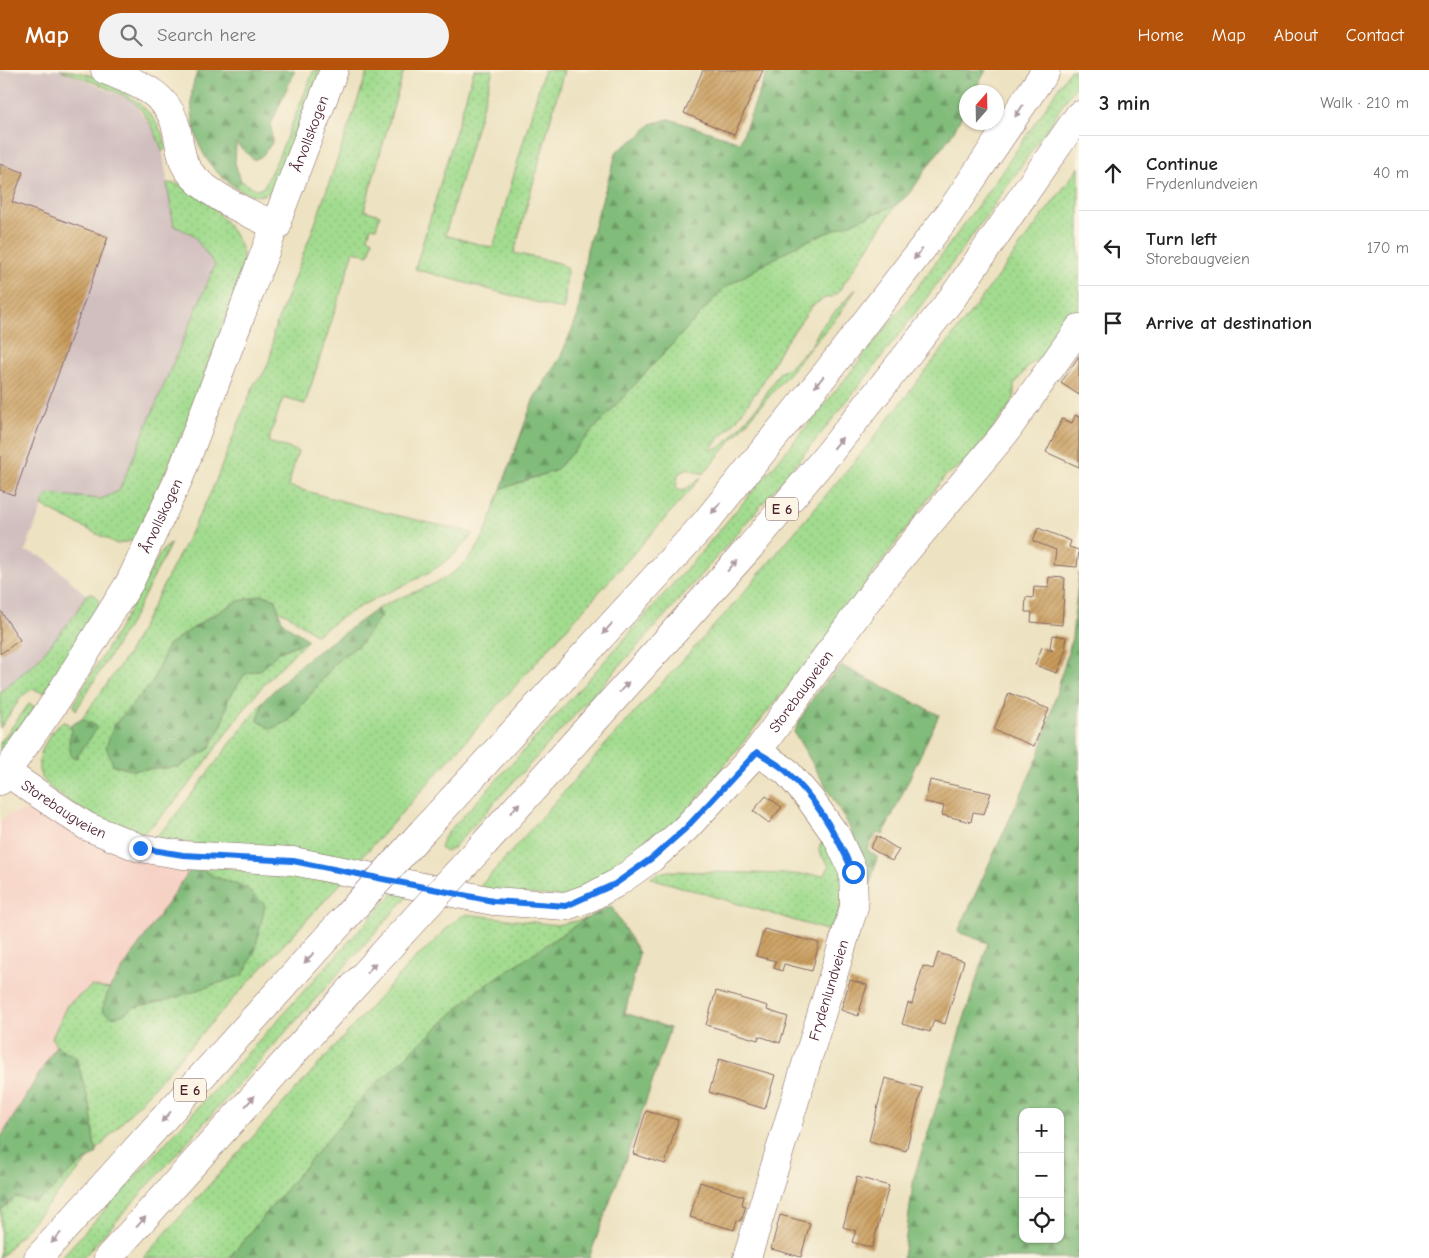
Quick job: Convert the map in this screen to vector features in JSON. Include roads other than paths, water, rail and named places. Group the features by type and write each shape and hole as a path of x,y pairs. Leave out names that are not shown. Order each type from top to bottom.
{"main road":[{"path":"105,70 151,89 164,104 176,124 184,164 194,178 210,190 277,226"},
{"name":"Årvollskogen","path":"3,777 53,705 130,582 196,440 334,70"},
{"name":"E 6","path":"38,1258 705,522 827,372 948,215 1046,70"},
{"name":"E 6","path":"108,1258 483,845 750,547 830,452 953,297 1079,115"},
{"name":"Storebaugveien","path":"3,777 86,826 140,848 183,855 293,861 493,901 566,906 615,884 652,858 685,829 757,752 882,580 1005,434 1079,328"},
{"name":"Frydenlundveien","path":"748,1258 854,907 853,872 837,837 810,799 786,771 757,752"}]}
